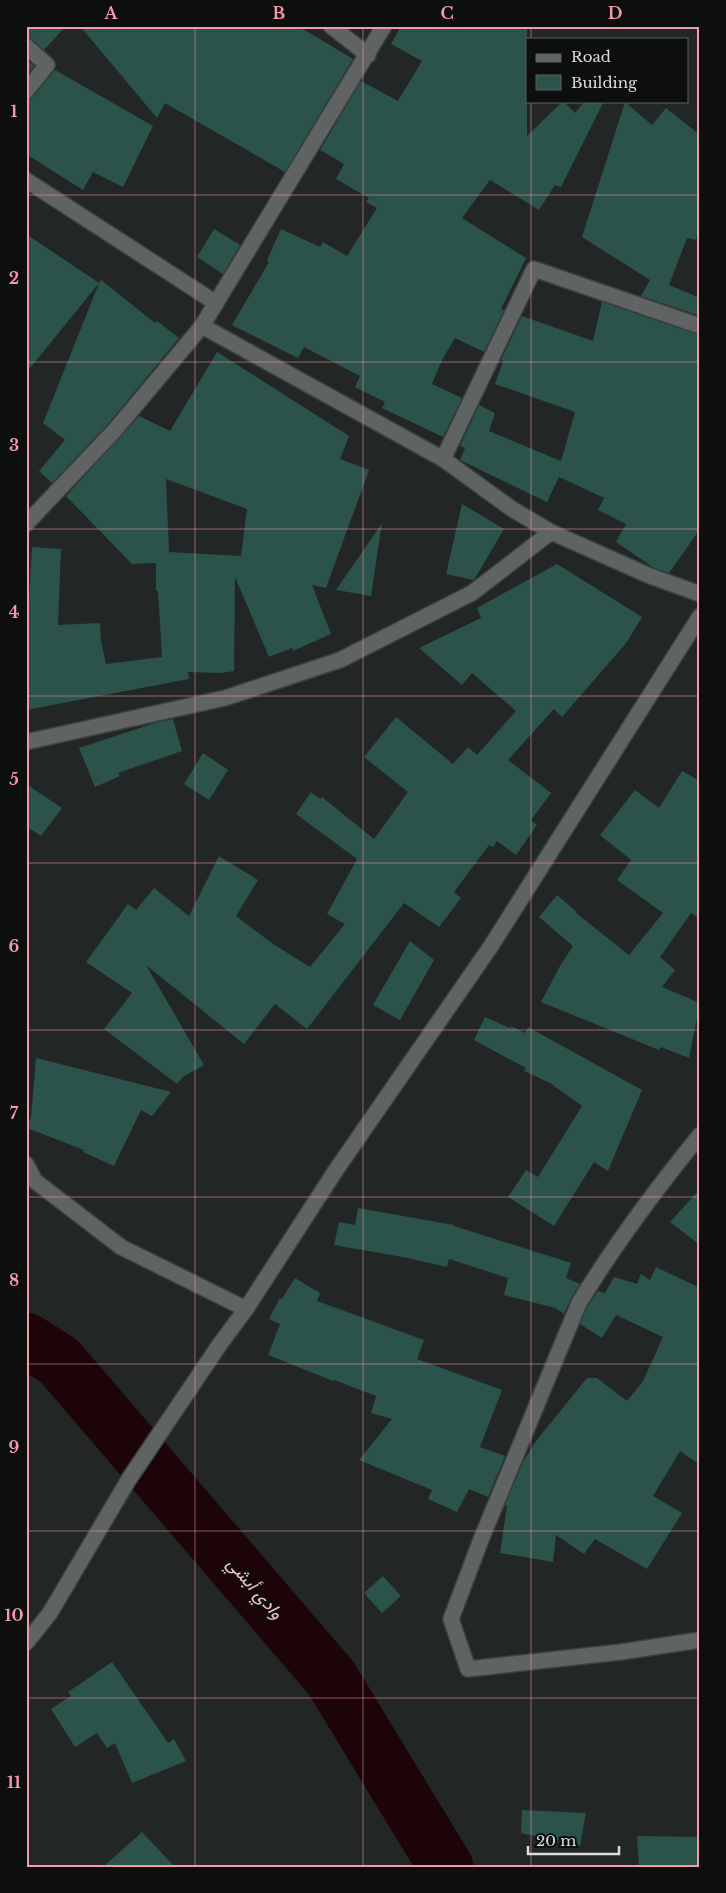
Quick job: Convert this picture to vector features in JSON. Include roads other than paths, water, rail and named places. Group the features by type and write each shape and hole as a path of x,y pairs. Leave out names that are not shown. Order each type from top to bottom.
{"street":[{"path":"330,26 368,55"},
{"path":"26,524 115,430 202,326 384,26"},
{"path":"26,46 47,64 26,91"},
{"path":"26,180 216,303"},
{"path":"443,459 534,269 700,326"},
{"path":"202,326 443,459 512,509 552,532 650,576 700,594"},
{"path":"26,742 225,698 340,660 472,593 552,532"},
{"path":"26,1643 50,1613 129,1479 220,1344 246,1309 336,1170 491,946 700,616"},
{"path":"700,1135 651,1196 599,1269 579,1303 482,1537 451,1619 468,1669 621,1652 700,1640"},
{"path":"26,1164 35,1181 121,1248 246,1309"}],"waterway":[{"name":"وادي أبشي","path":"26,1340 59,1361 331,1678 446,1867"}]}
